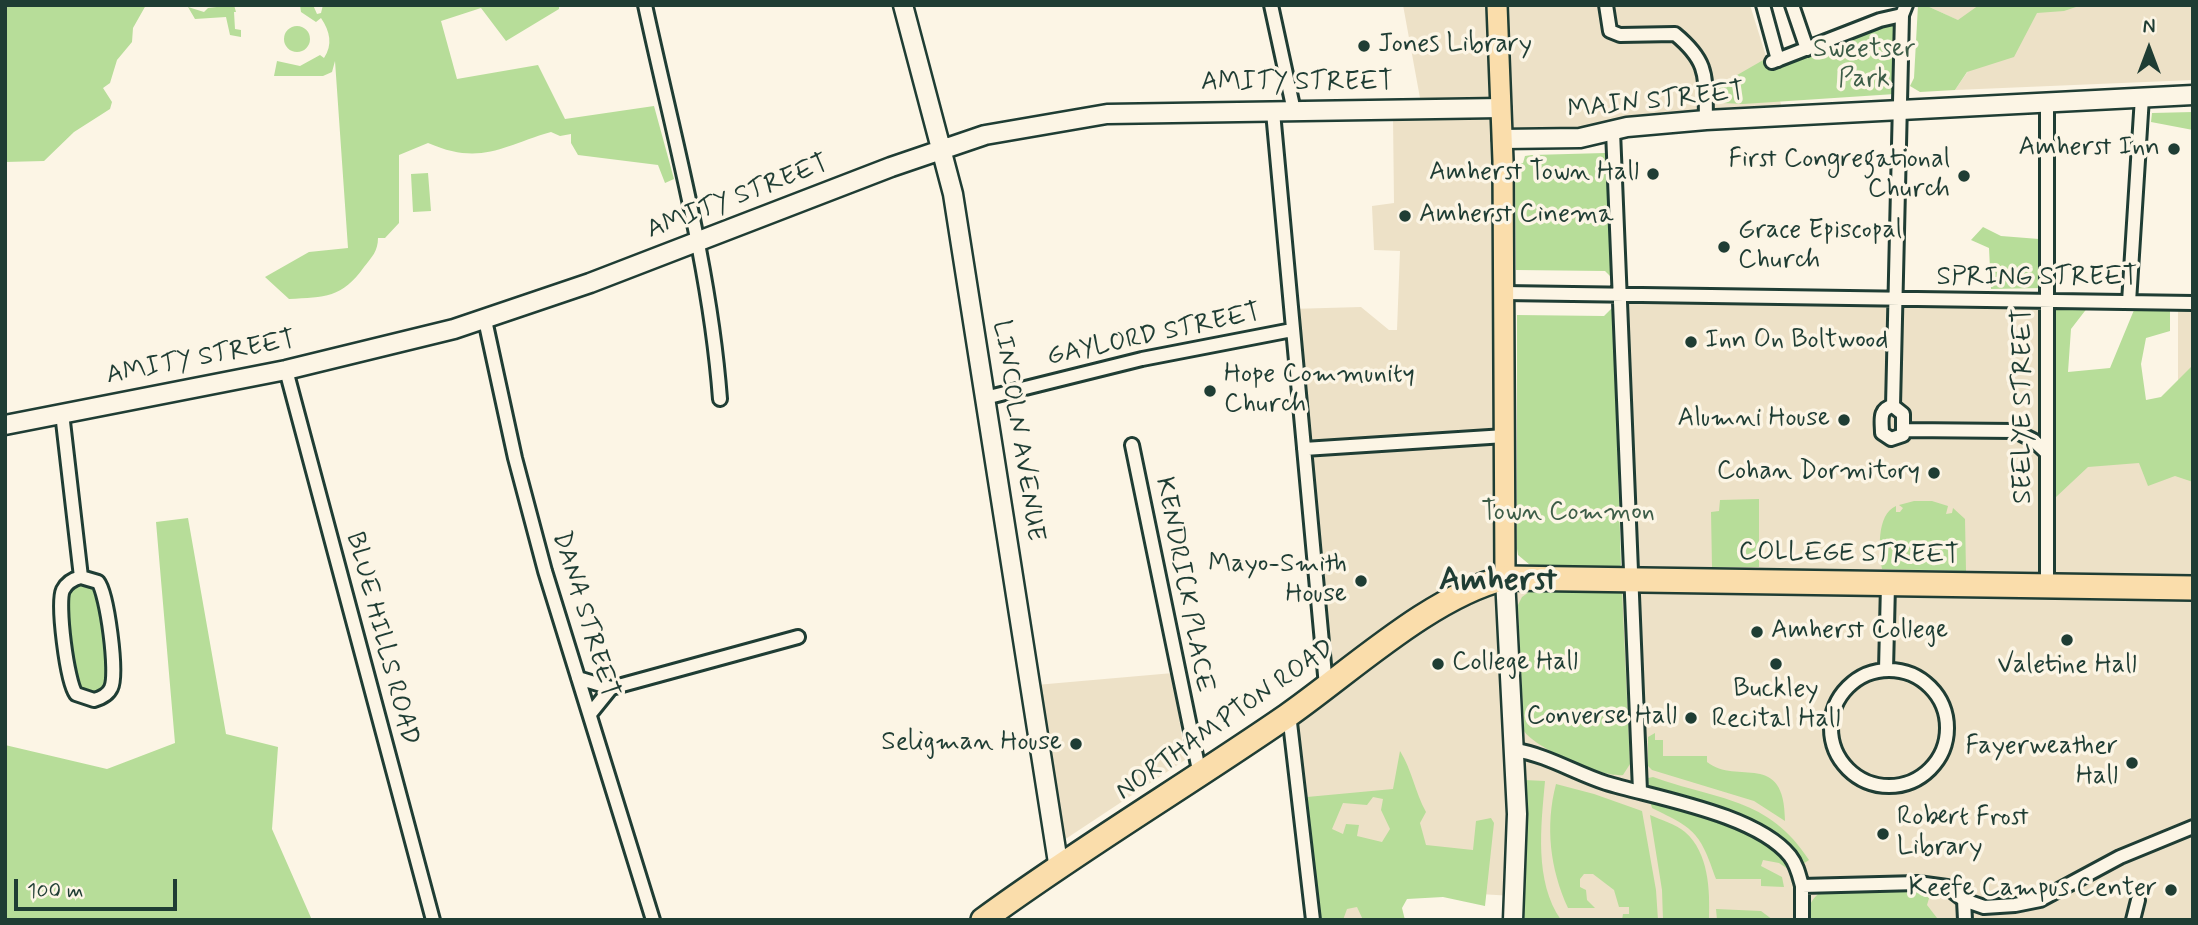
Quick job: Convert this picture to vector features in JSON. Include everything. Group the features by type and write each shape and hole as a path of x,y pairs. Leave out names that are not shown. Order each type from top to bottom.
{"highway":[{"name":"COLLEGE STREET","path":"1504,578 2193,588"},
{"name":"NORTHAMPTON ROAD","path":"983,920 1200,775 1466,589 1504,578"}],"main road":[{"name":"LINCOLN AVENUE","path":"903,5 953,194 1059,869"},
{"path":"1497,5 1503,139 1504,578 1517,814 1513,920"},
{"name":"MAIN STREET","path":"1503,139 1580,138 1627,127 1706,120 2193,95"},
{"name":"AMITY STREET","path":"5,425 286,370 396,345 485,320 985,135 1090,115 1185,111 1501,108"}],"street":[{"path":"645,5 698,242 715,338 720,399"},
{"path":"1271,5 1294,111"},
{"path":"1606,5 1610,31 1620,35 1675,34 1690,48 1704,66 1706,120"},
{"path":"1763,5 1775,61 1904,10 1899,109 1894,405 1903,414 1905,430 1898,438 1891,439 1882,433 1883,410 1894,405"},
{"path":"1792,5 1807,49"},
{"path":"2129,302 2142,97"},
{"name":"SEELYE STREET","path":"2046,586 2047,101"},
{"path":"1273,112 1326,686"},
{"path":"1613,131 1640,791"},
{"name":"SPRING STREET","path":"1504,293 2193,303"},
{"name":"DANA STREET","path":"485,320 515,458 545,571 653,920"},
{"name":"GAYLORD STREET","path":"985,398 1142,359 1292,330"},
{"name":"BLUE HILLS ROAD","path":"286,370 433,920"},
{"path":"62,413 81,577"},
{"path":"1905,430 2015,431 2033,440 2047,453"},
{"path":"1304,449 1505,436"},
{"name":"KENDRICK PLACE","path":"1132,445 1200,775"},
{"path":"81,577 91,579 103,588 110,638 113,685 104,696 93,700 79,696 71,688 66,654 61,598 67,584 81,577"},
{"path":"1886,670 1888,584"},
{"path":"578,678 611,688 798,637"},
{"path":"1886,670 1919,677 1941,701 1947,717 1943,749 1935,764 1908,783 1892,786 1860,778 1847,768 1832,738 1835,706 1843,692 1855,680 1886,670"},
{"path":"590,714 611,688"},
{"path":"1289,714 1313,920"},
{"path":"1515,750 1533,753 1587,776 1698,807 1756,832 1791,857 1802,886 1802,920"},
{"path":"1802,886 1918,883 1947,887 1964,900 1984,907 2040,900 2120,858 2193,827"},
{"path":"1964,900 1965,920"},
{"path":"2133,920 2138,901"}],"shaded area":[{"name":"Amherst College","path":"1403,5 1750,5 1785,117 1503,140 1505,578 1631,578 1621,294 2047,301 2047,422 2081,452 2178,452 2178,303 2193,303 2193,920 1513,920 1513,896 1396,889 1395,920 1313,920 1289,714 1326,686 1290,309 1361,307 1389,330 1397,330 1400,251 1374,250 1372,206 1394,203 1393,117 1422,109"},
{"path":"1925,5 2193,5 2193,80 1955,90 1992,36"},
{"path":"1173,673 1185,760 1064,840 1036,685"}],"green space":[{"path":"5,5 146,5 133,28 132,42 117,60 110,83 103,88 112,102 110,109 74,132 44,161 5,162"},
{"path":"234,5 235,29 241,30 241,37 230,35 226,17 195,19 188,7 204,12 208,8"},
{"path":"300,5 313,5 317,14 321,13 323,5 559,5 559,9 506,41 481,8 441,21 457,79 538,65 565,119 654,106 674,179 665,183 658,165 578,155 571,143 571,134 560,136 551,132 505,148 477,153 446,150 428,143 399,155 399,223 385,238 378,238 374,254 356,277 332,294 289,299 265,277 309,252 348,248 335,61 332,72 323,76 274,76 277,61 300,66 320,55 324,58 329,48 328,33 321,18 316,22 301,12"},
{"path":"1918,5 1925,5 1958,20 1979,5 2082,5 2064,11 2037,13 2014,57 1967,72 1955,90 1920,92 1910,86 1914,78"},
{"name":"Sweetser Park","path":"1885,24 1896,27 1895,94 1743,104 1722,103 1718,98 1718,86 1765,59 1770,69"},
{"path":"297,26 306,30 310,39 306,48 297,52 288,48 284,39 288,30"},
{"path":"2193,112 2193,130 2151,122 2152,113"},
{"path":"1605,153 1609,160 1613,279 1605,271 1516,270 1515,164 1523,163 1525,156 1532,155"},
{"path":"428,173 431,211 413,212 411,174"},
{"path":"1983,227 2001,236 2039,239 2041,288 1991,289 1989,248 1971,240"},
{"name":"Town Common","path":"1613,307 1621,565 1617,568 1530,565 1518,555 1517,549 1517,315 1604,316"},
{"path":"2088,307 2071,329 2068,372 2110,368 2134,310 2170,309 2170,331 2146,338 2141,364 2146,400 2161,397 2193,365 2193,482 2175,476 2148,486 2139,463 2088,467 2056,497 2056,308"},
{"path":"1759,499 1759,567 1712,567 1711,512 1719,511 1720,500"},
{"path":"1914,501 1932,501 1948,506 1946,514 1952,513 1953,508 1965,519 1966,571 1882,569 1880,534 1885,517 1896,506 1896,512 1900,512 1903,508 1899,505"},
{"path":"188,518 226,734 278,747 272,829 312,920 5,920 5,745 107,769 175,743 156,522"},
{"path":"86,580 99,591 108,678 104,689 94,695 80,690 75,681 67,594 68,589"},
{"name":"Town Common","path":"1536,587 1622,589 1630,764 1623,775 1600,772 1570,761 1541,745 1524,731 1518,605 1522,597"},
{"path":"1655,733 1655,740 1663,740 1663,756 1707,756 1707,762 1719,768 1768,777 1777,785 1783,799 1785,821 1754,801 1652,770 1648,766 1648,737"},
{"path":"1400,751 1426,812 1420,823 1426,845 1473,850 1476,821 1491,818 1494,823 1485,906 1443,897 1407,899 1402,908 1405,920 1363,920 1357,907 1347,909 1343,920 1317,920 1309,857 1307,797 1393,789","holes":["1373,797 1383,799 1381,810 1390,829 1382,842 1357,836 1359,825 1346,824 1343,834 1332,829 1343,803 1367,805"]},
{"path":"1653,777 1759,812 1793,839 1809,860 1803,864 1790,847 1773,832 1754,821 1712,804 1649,786 1648,778"},
{"path":"1524,780 1545,781 1541,834 1543,871 1552,905 1561,920 1520,920"},
{"path":"1556,784 1642,811 1656,890 1658,920 1622,920 1623,914 1629,914 1629,907 1619,907 1614,890 1593,874 1584,874 1580,879 1580,887 1586,890 1587,900 1595,908 1568,908 1557,878 1551,847 1551,816"},
{"path":"1650,801 1730,823 1768,843 1782,856 1791,871 1779,863 1763,860 1761,866 1782,877 1784,887 1761,886 1761,879 1716,879 1700,841 1687,827 1652,808"},
{"path":"1650,815 1681,829 1699,850 1708,885 1709,920 1663,920 1662,890"},
{"path":"1907,889 1930,895 1927,905 1937,918 1942,920 1806,920 1812,901 1827,890 1900,892"},
{"path":"1716,909 1761,911 1773,920 1717,920"}],"place":[{"name":"Jones Library","path":"1364,46"},
{"name":"Amherst Inn","path":"2174,149"},
{"name":"Amherst Town Hall","path":"1653,174"},
{"name":"First Congregational Church","path":"1964,176"},
{"name":"Amherst Cinema","path":"1405,216"},
{"name":"Grace Episcopal Church","path":"1724,247"},
{"name":"Inn On Boltwood","path":"1691,342"},
{"name":"Hope Community Church","path":"1210,391"},
{"name":"Alumni House","path":"1844,420"},
{"name":"Cohan Dormitory","path":"1934,473"},
{"name":"Mayo-Smith House","path":"1361,581"},
{"name":"Amherst College","path":"1757,632"},
{"name":"Valetine Hall","path":"2067,640"},
{"name":"College Hall","path":"1438,664"},
{"name":"Buckley Recital Hall","path":"1776,664"},
{"name":"Converse Hall","path":"1691,718"},
{"name":"Seligman House","path":"1076,744"},
{"name":"Fayerweather Hall","path":"2132,763"},
{"name":"Robert Frost Library","path":"1883,834"},
{"name":"Keefe Campus Center","path":"2171,890"}],"district":[{"name":"Amherst","path":"1498,582"}]}
